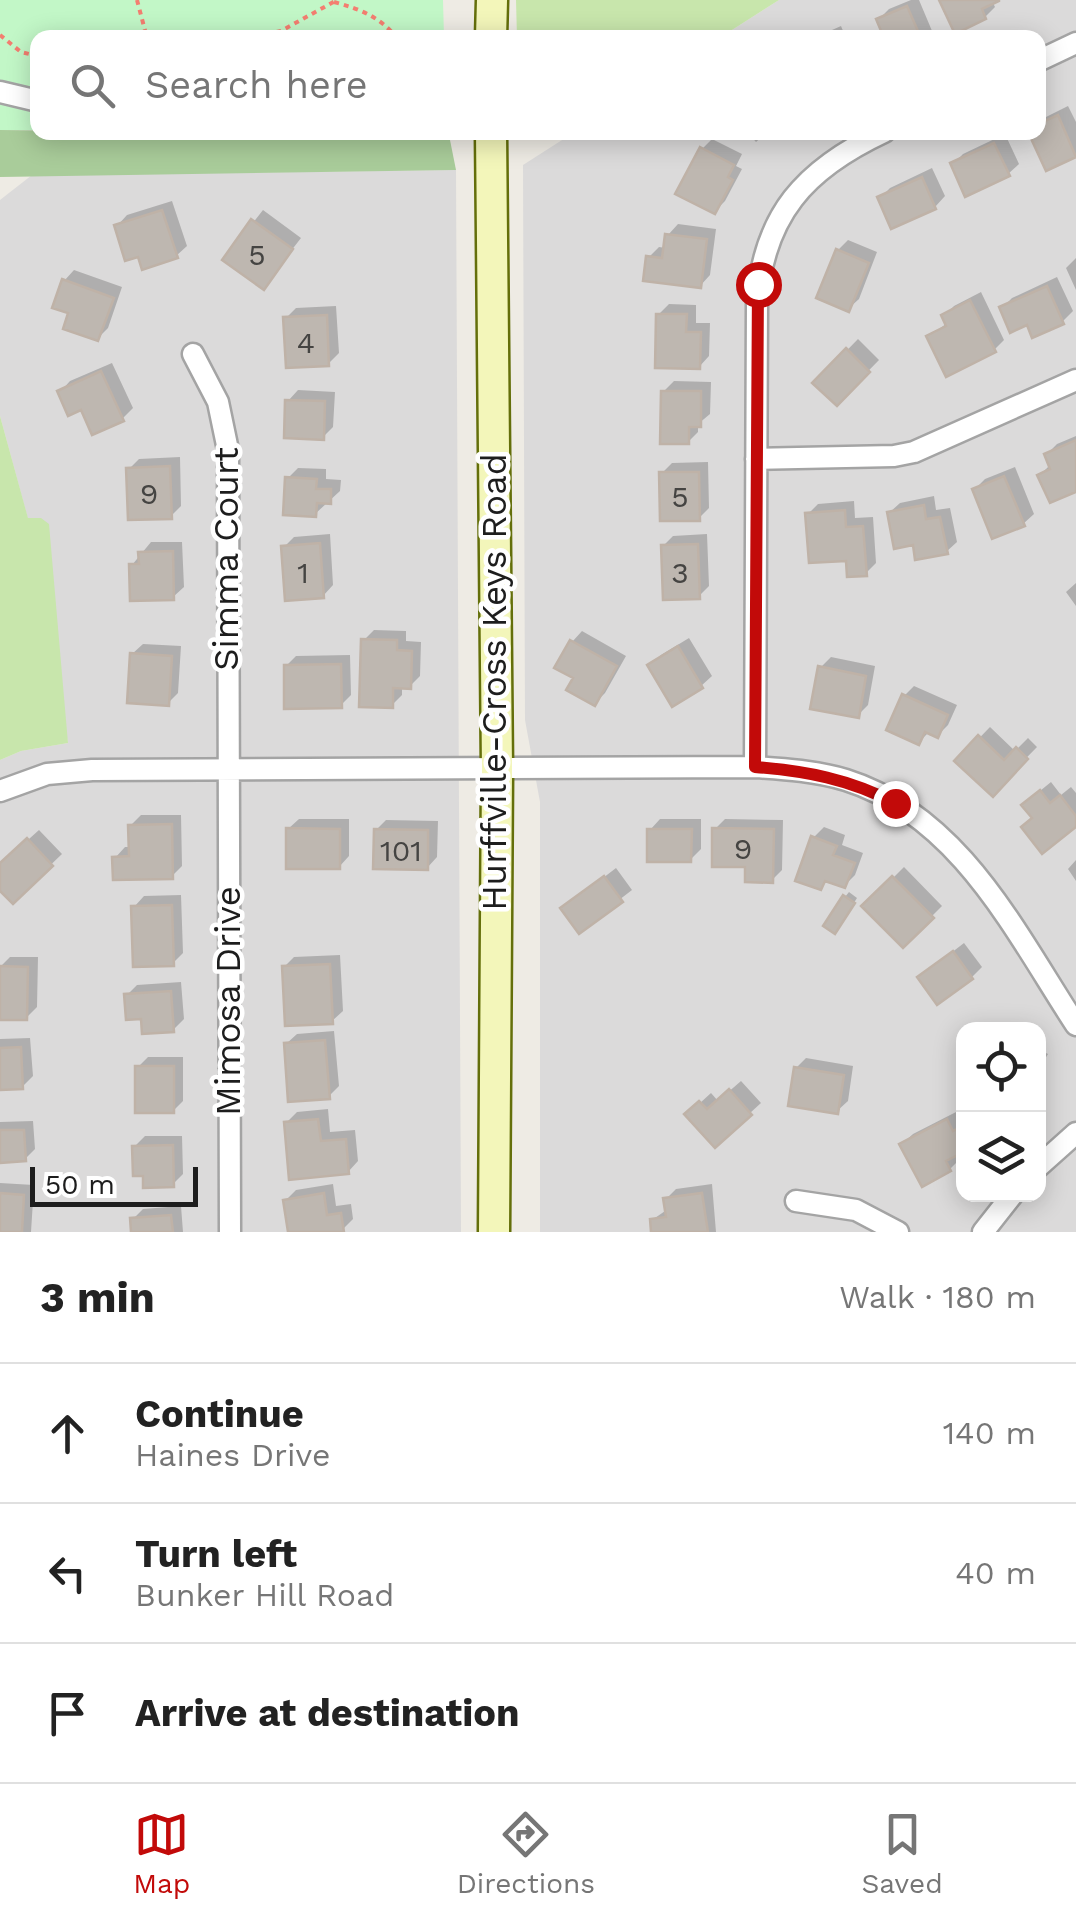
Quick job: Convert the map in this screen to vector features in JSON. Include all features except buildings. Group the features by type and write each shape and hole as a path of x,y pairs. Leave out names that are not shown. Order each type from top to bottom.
{"main road":[{"path":"492,0 492,30"},
{"name":"Hurffville-Cross Keys Road","path":"491,140 497,770 494,1232"}],"street":[{"path":"1046,56 1076,43"},
{"path":"0,92 30,98"},
{"path":"755,767 757,304 761,266 773,229 793,199 821,168 869,140"},
{"name":"Simma Court","path":"193,354 218,402 228,450 227,771"},
{"path":"756,459 894,456 914,452 1076,380"},
{"path":"0,792 28,779 69,771 755,767 803,771 848,781 895,803 944,837 981,881 1076,1025"},
{"name":"Mimosa Drive","path":"227,771 230,1232"},
{"path":"1046,1160 1076,1133"},
{"path":"796,1201 856,1210 898,1232"},
{"path":"983,1232 1007,1202"}],"path":[{"path":"136,0 145,30"},
{"path":"282,30 336,1 358,8 384,22 390,30"},
{"path":"0,36 30,54"}],"shaded area":[{"path":"779,0 1076,0 1076,1232 540,1232 540,802 525,720 523,165 562,140 1046,140 1046,30 732,30"},
{"path":"456,170 461,1232 0,1232 0,760 21,751 68,743 28,519 0,416 0,200 32,175"}],"green space":[{"path":"0,0 443,0 444,30 30,30 30,130 0,130"},
{"path":"516,0 779,0 732,30 517,30"},
{"path":"0,130 30,130 30,140 450,140 456,170 0,177"},
{"path":"0,416 28,518 41,518 49,524 68,743 21,751 0,760"}],"route":[{"path":"758,284 755,767 824,774 895,803"}]}
